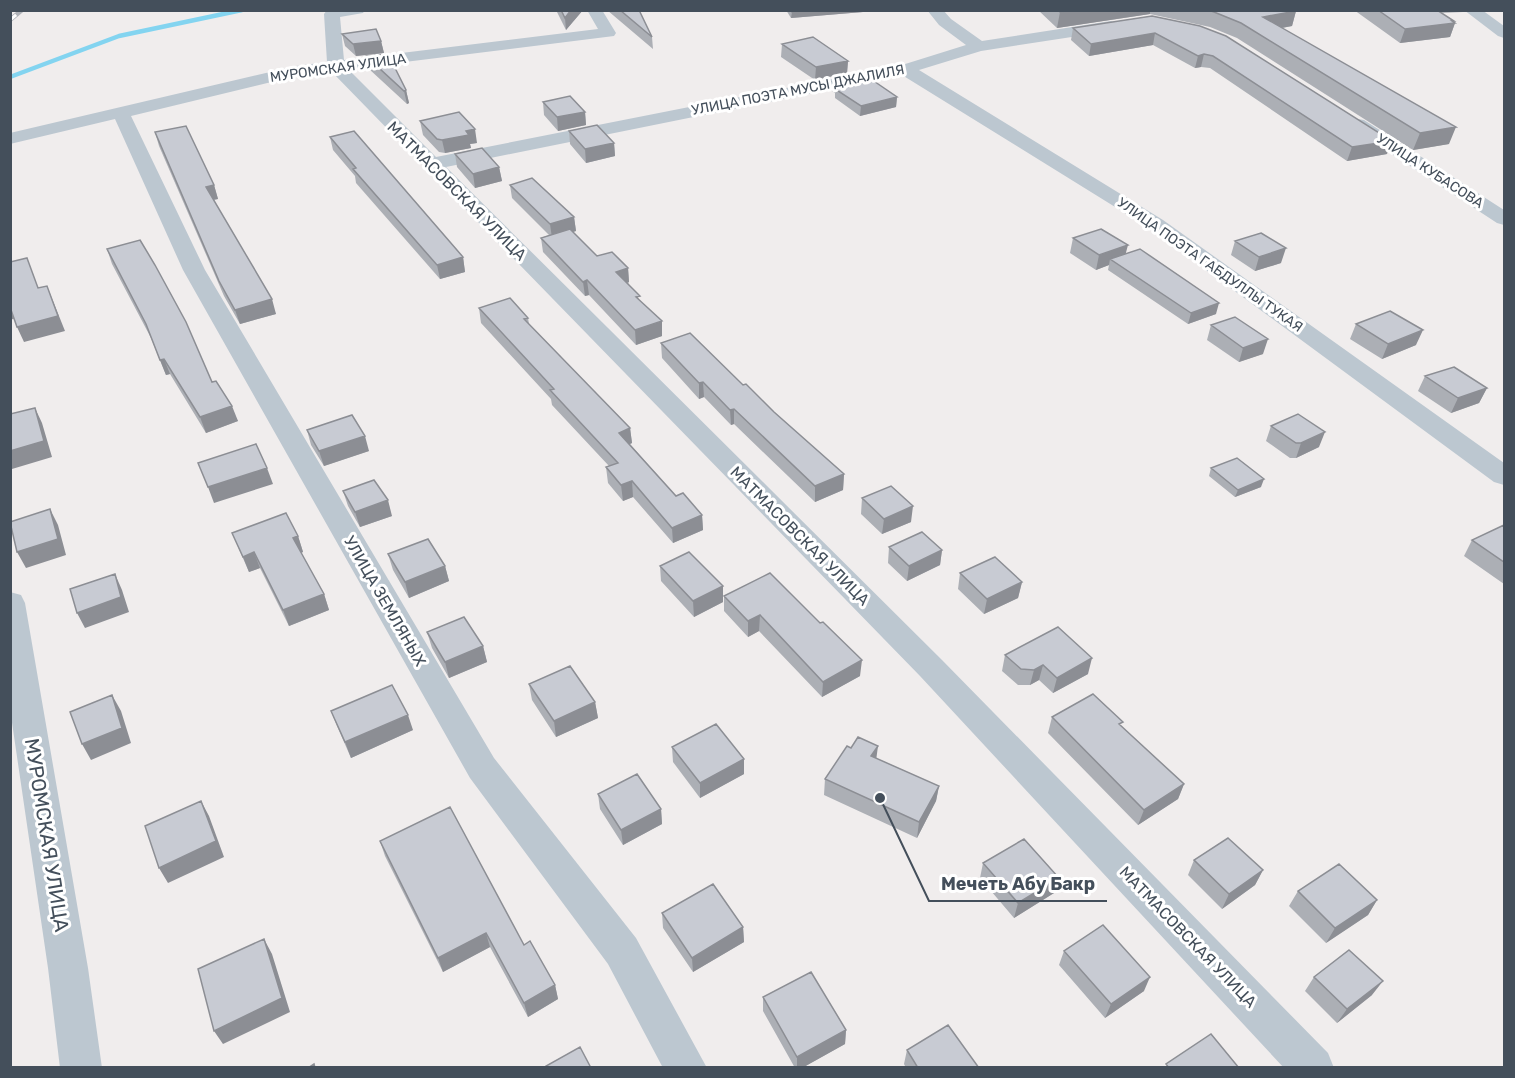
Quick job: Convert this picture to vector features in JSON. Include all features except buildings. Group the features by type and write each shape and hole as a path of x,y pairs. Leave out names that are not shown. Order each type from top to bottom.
{"street":[{"path":"336,68 332,14 358,10"},
{"name":"МУРОМСКАЯ УЛИЦА","path":"10,139 296,71 336,68 496,45 608,33 594,10"},
{"path":"934,10 945,22 980,46"},
{"path":"1471,10 1504,33"},
{"name":"УЛИЦА ПОЭТА МУСЫ ДЖАЛИЛЯ","path":"430,164 905,69 980,46 1131,23"},
{"name":"МАТМАСОВСКАЯ УЛИЦА","path":"336,68 931,668 1313,1068"},
{"name":"УЛИЦА ПОЭТА ГАБДУЛЛЫ ТУКАЯ","path":"905,69 1156,224 1504,476"},
{"name":"УЛИЦА ЗЕМЛЯНЫХ","path":"121,112 194,270 482,768 622,951 686,1068"},
{"name":"УЛИЦА КУБАСОВА","path":"1340,113 1504,219"},
{"name":"МУРОМСКАЯ УЛИЦА","path":"10,603 68,968 81,1068"}],"waterway":[{"path":"10,77 119,36 242,10"}],"railway":[{"path":"10,20 22,10"}],"place":[{"name":"Мечеть Абу Бакр","path":"880,798"}]}
